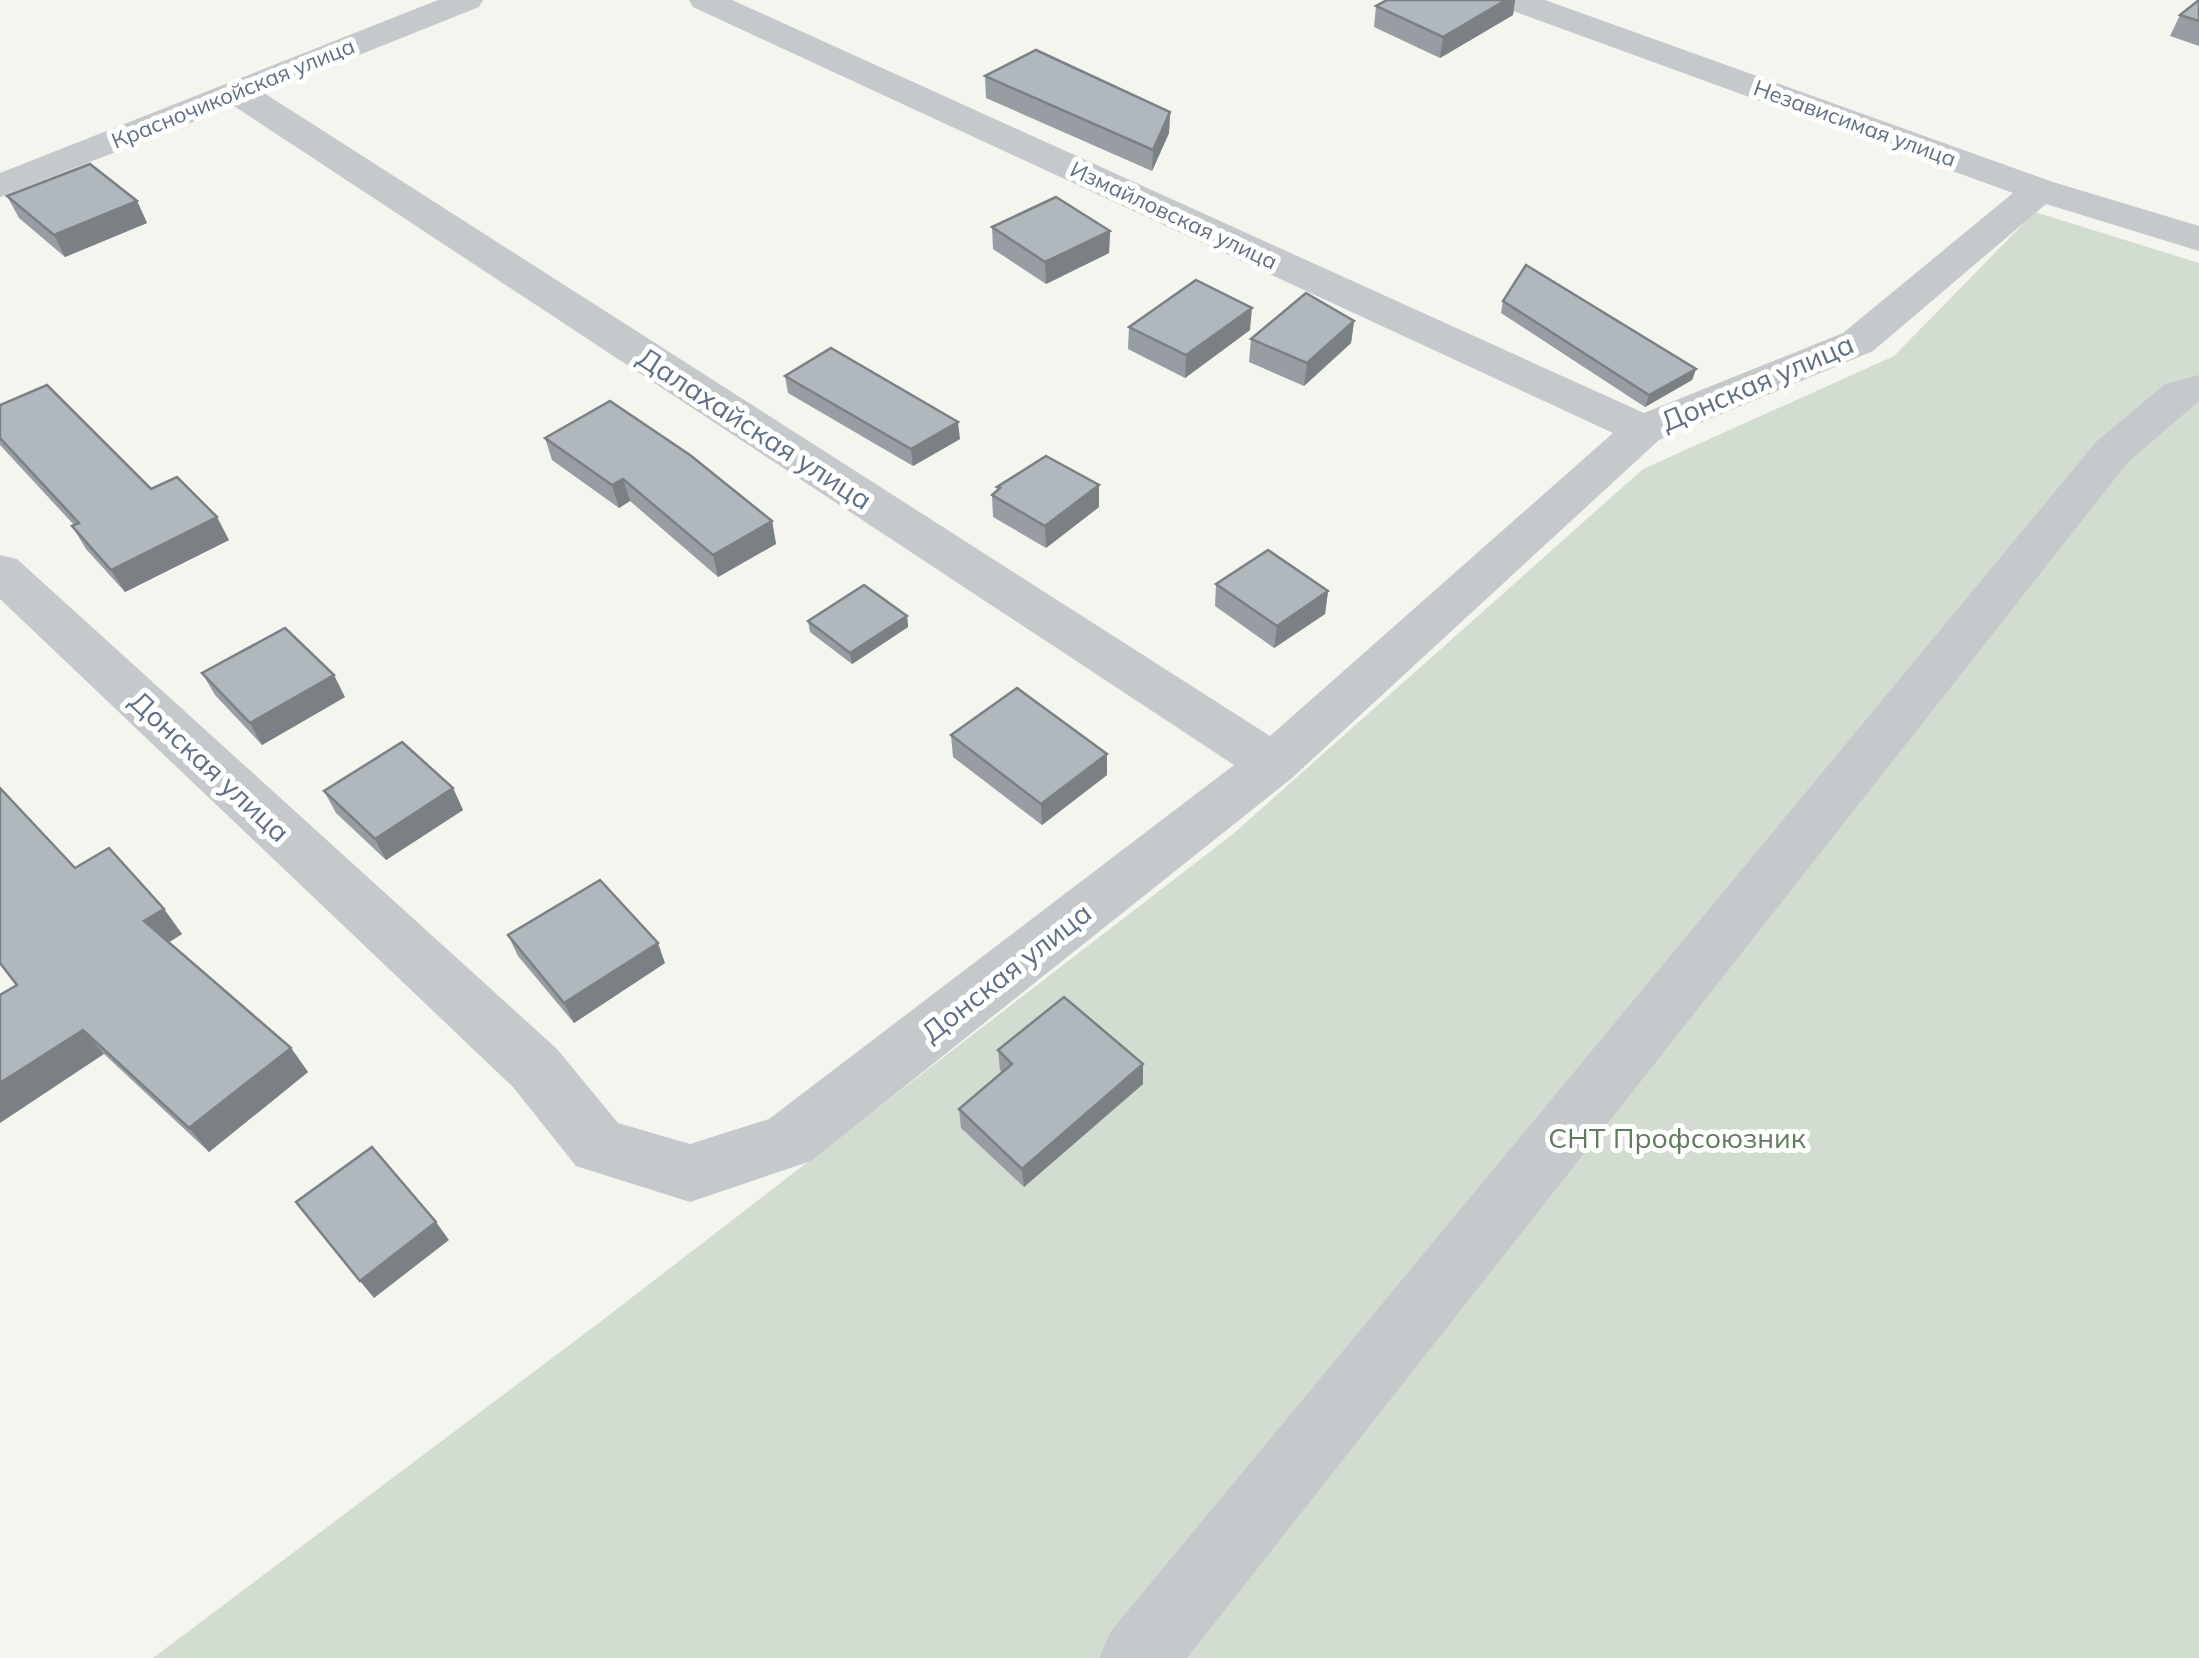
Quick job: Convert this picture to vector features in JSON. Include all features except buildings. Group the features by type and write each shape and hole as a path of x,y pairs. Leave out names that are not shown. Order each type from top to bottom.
{"street":[{"name":"Красночикойская улица","path":"0,186 466,0"},
{"name":"Измайловская улица","path":"705,0 1643,430"},
{"name":"Независимая улица","path":"1514,0 2040,190 2199,239"},
{"name":"Далахайская улица","path":"237,92 1273,764"},
{"name":"Донская улица","path":"0,571 534,1068 598,1146 690,1173 789,1141 1273,764 1643,430 1858,342 2040,190"},
{"path":"1138,1658 2112,452 2180,393 2199,388"}],"green space":[{"name":"СНТ Профсоюзник","path":"2035,212 2199,263 2199,1658 153,1658 604,1319 1233,834 1643,469 1894,356"}]}
